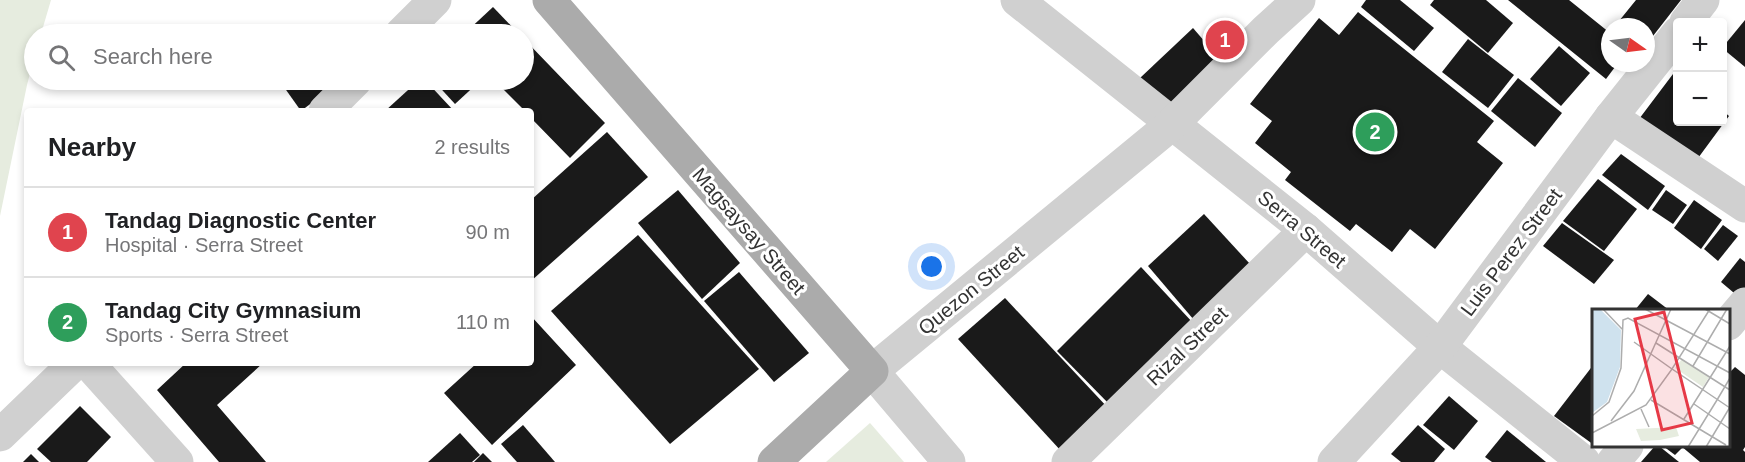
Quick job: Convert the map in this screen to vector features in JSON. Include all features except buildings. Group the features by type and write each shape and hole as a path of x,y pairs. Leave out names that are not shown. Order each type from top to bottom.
{"main road":[{"name":"Magsaysay Street","path":"549,0 872,371"},
{"name":"Quezon Street","path":"774,462 872,371"}],"street":[{"path":"411,24 435,0"},
{"name":"Serra Street","path":"1017,0 1306,230 1440,347 1584,462"},
{"name":"Quezon Street","path":"872,371 1172,124 1299,0"},
{"path":"1689,18 1703,0"},
{"name":"Luis Perez Street","path":"1334,462 1440,347 1611,117 1673,38"},
{"path":"328,108 346,90"},
{"path":"1611,117 1745,206"},
{"name":"Rizal Street","path":"1068,462 1306,230"},
{"path":"1730,322 1745,304"},
{"path":"0,435 72,366"},
{"path":"91,366 177,462"},
{"name":"Magsaysay Street","path":"872,371 949,462"},
{"path":"1613,462 1626,447"}],"shaded area":[{"path":"0,0 51,0 44,24 24,24 24,90 26,90 0,216"},
{"path":"870,423 904,462 826,462"}],"place":[{"name":"Tandag Diagnostic Center","path":"1225,40"},
{"name":"Tandag City Gymnasium","path":"1375,132"}]}
